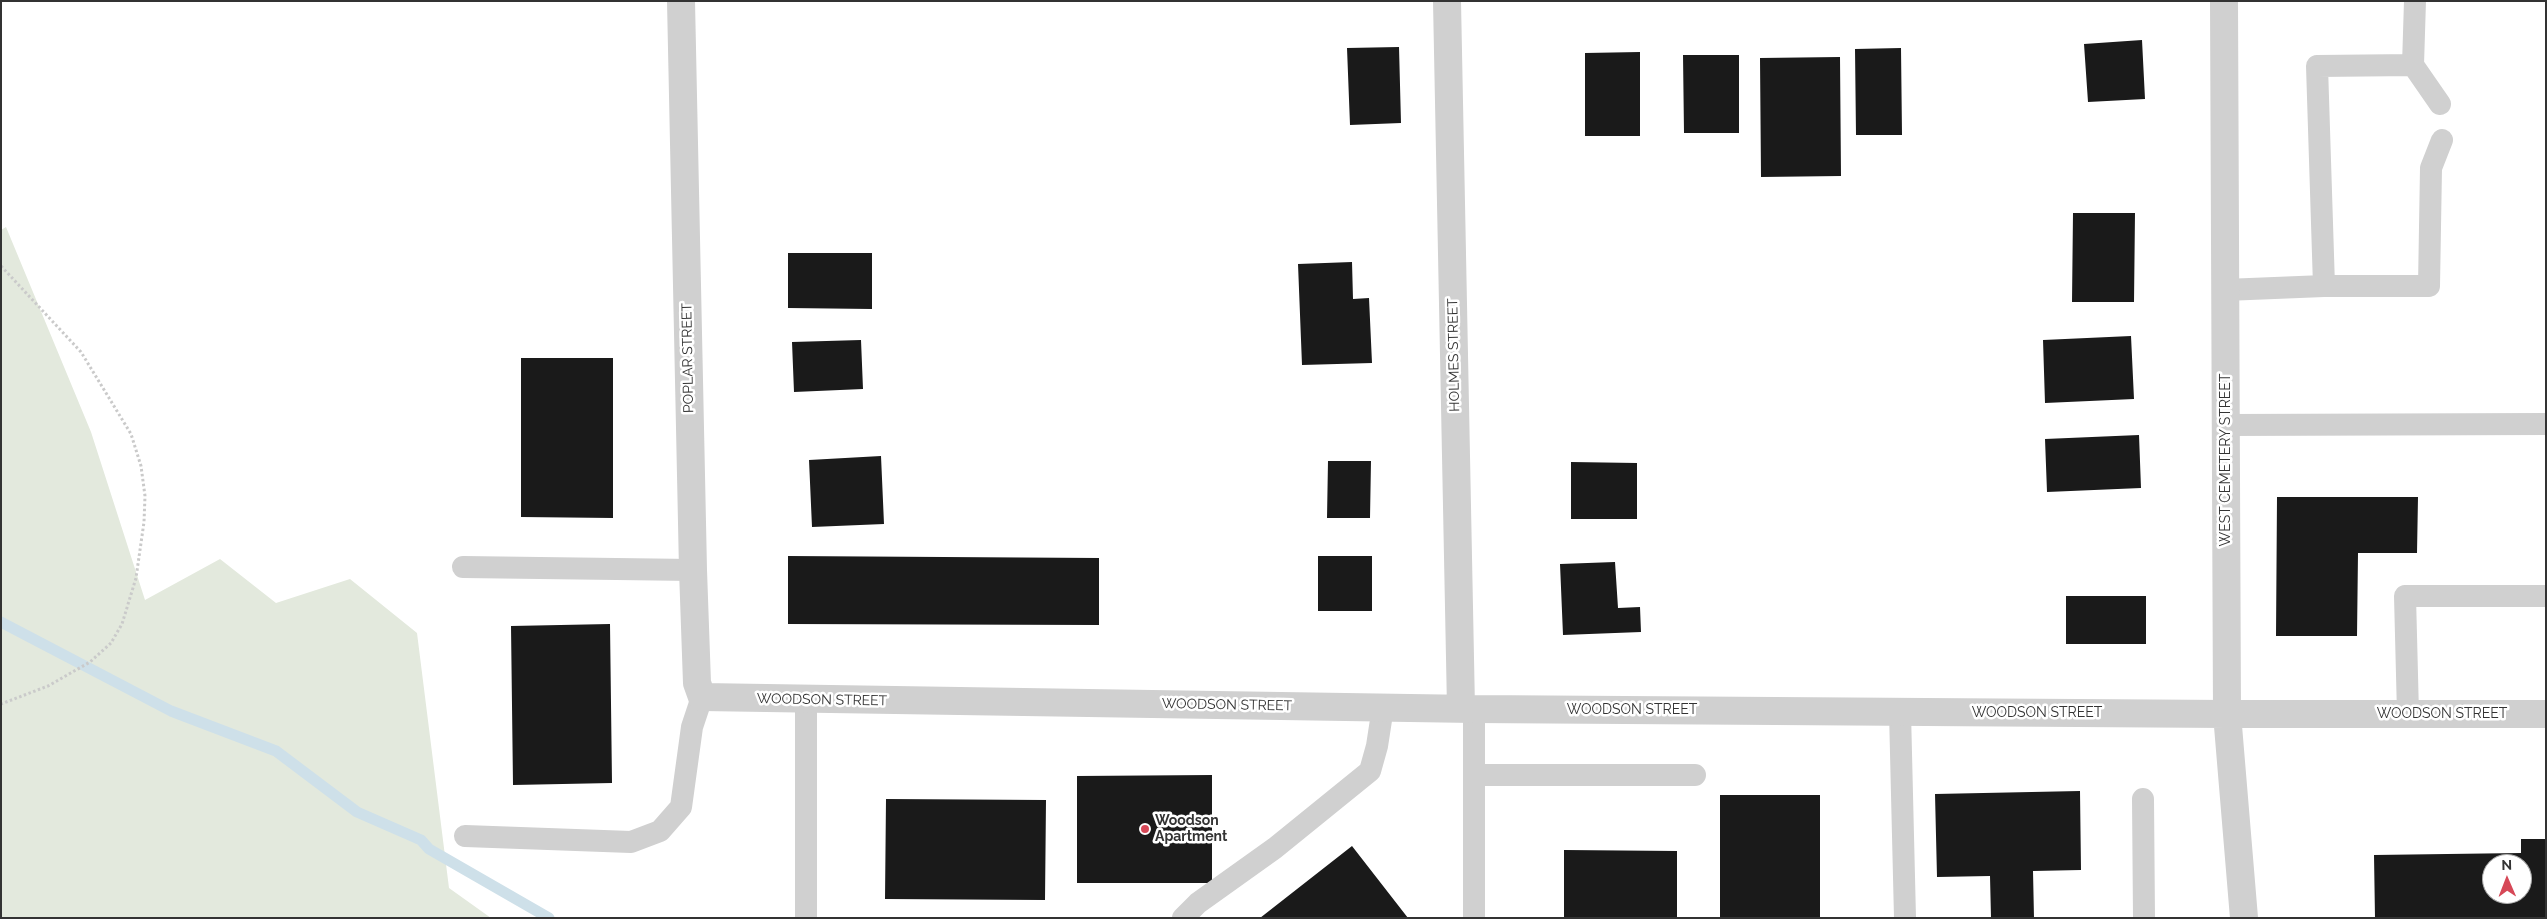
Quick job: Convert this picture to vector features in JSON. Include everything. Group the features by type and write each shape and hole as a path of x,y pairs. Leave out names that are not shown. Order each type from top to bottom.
{"street":[{"name":"POPLAR STREET","path":"681,1 697,683 710,698"},
{"name":"HOLMES STREET","path":"1447,1 1468,708"},
{"name":"WEST CEMETERY STREET","path":"2224,1 2227,714 2244,918"},
{"name":"WOODSON STREET","path":"710,698 1900,712 2546,714"}],"lane":[{"path":"2415,1 2413,65 2440,104"},
{"path":"2324,286 2317,66 2413,65"},
{"path":"2225,290 2324,286 2429,286 2431,168 2442,140"},
{"path":"2226,425 2546,424"},
{"path":"463,567 693,570"},
{"path":"2408,714 2405,596 2546,596"},
{"path":"465,836 631,842 660,831 680,807 692,727 710,698"},
{"path":"806,700 806,918"},
{"path":"1183,918 1198,903 1275,848 1370,771 1377,746 1383,707"},
{"path":"1468,708 1474,775 1474,918"},
{"path":"1900,712 1905,918"},
{"path":"1474,775 1695,775"},
{"path":"2143,799 2144,918"}],"path":[{"path":"1,266 81,352 131,434 142,466 145,496 139,559 127,610 122,624 111,643 90,662 48,686 1,704"}],"shaded area":[{"path":"6,227 91,432 145,600 220,559 276,603 350,579 417,633 449,888 491,918 1,918 1,230"}],"building":[{"path":"2142,40 2145,99 2088,102 2084,44"},
{"path":"1399,47 1401,123 1350,125 1347,48"},
{"path":"1901,48 1902,135 1856,135 1855,49"},
{"path":"1640,52 1640,136 1585,136 1585,53"},
{"path":"1683,55 1739,55 1739,133 1684,133"},
{"path":"1840,57 1841,176 1761,177 1760,58"},
{"path":"2073,213 2135,213 2134,302 2072,302"},
{"path":"788,253 872,253 872,309 788,308"},
{"path":"1352,262 1353,299 1369,298 1372,363 1302,365 1298,264"},
{"path":"2131,336 2134,399 2045,403 2043,340"},
{"path":"861,340 863,389 794,392 792,342"},
{"path":"521,358 613,358 613,518 521,517"},
{"path":"2139,435 2141,488 2047,492 2045,439"},
{"path":"881,456 884,524 812,527 809,460"},
{"path":"1328,461 1371,461 1370,518 1327,518"},
{"path":"1571,462 1637,463 1637,519 1571,519"},
{"path":"2277,497 2418,497 2417,553 2358,553 2357,636 2276,636"},
{"path":"788,556 1099,558 1099,625 788,624"},
{"path":"1318,556 1372,556 1372,611 1318,611"},
{"path":"1615,562 1618,608 1640,607 1641,632 1563,635 1560,564"},
{"path":"2066,596 2146,596 2146,644 2066,644"},
{"path":"610,624 612,783 513,785 511,626"},
{"name":"Woodson Apartment","path":"1212,775 1212,883 1077,883 1077,776"},
{"path":"2080,791 2081,870 2033,871 2034,918 1991,918 1990,876 1937,877 1935,794"},
{"path":"1720,795 1820,795 1820,918 1720,918"},
{"path":"886,799 1046,800 1045,900 885,899"},
{"path":"2521,839 2546,839 2546,918 2375,918 2374,855 2521,853"},
{"path":"1352,846 1408,918 1260,918"},
{"path":"1564,850 1677,851 1677,918 1564,918"}],"waterway":[{"path":"1,622 171,711 276,751 357,812 421,840 429,849 549,918"}],"place":[{"name":"Woodson Apartment","path":"1145,829"}]}
